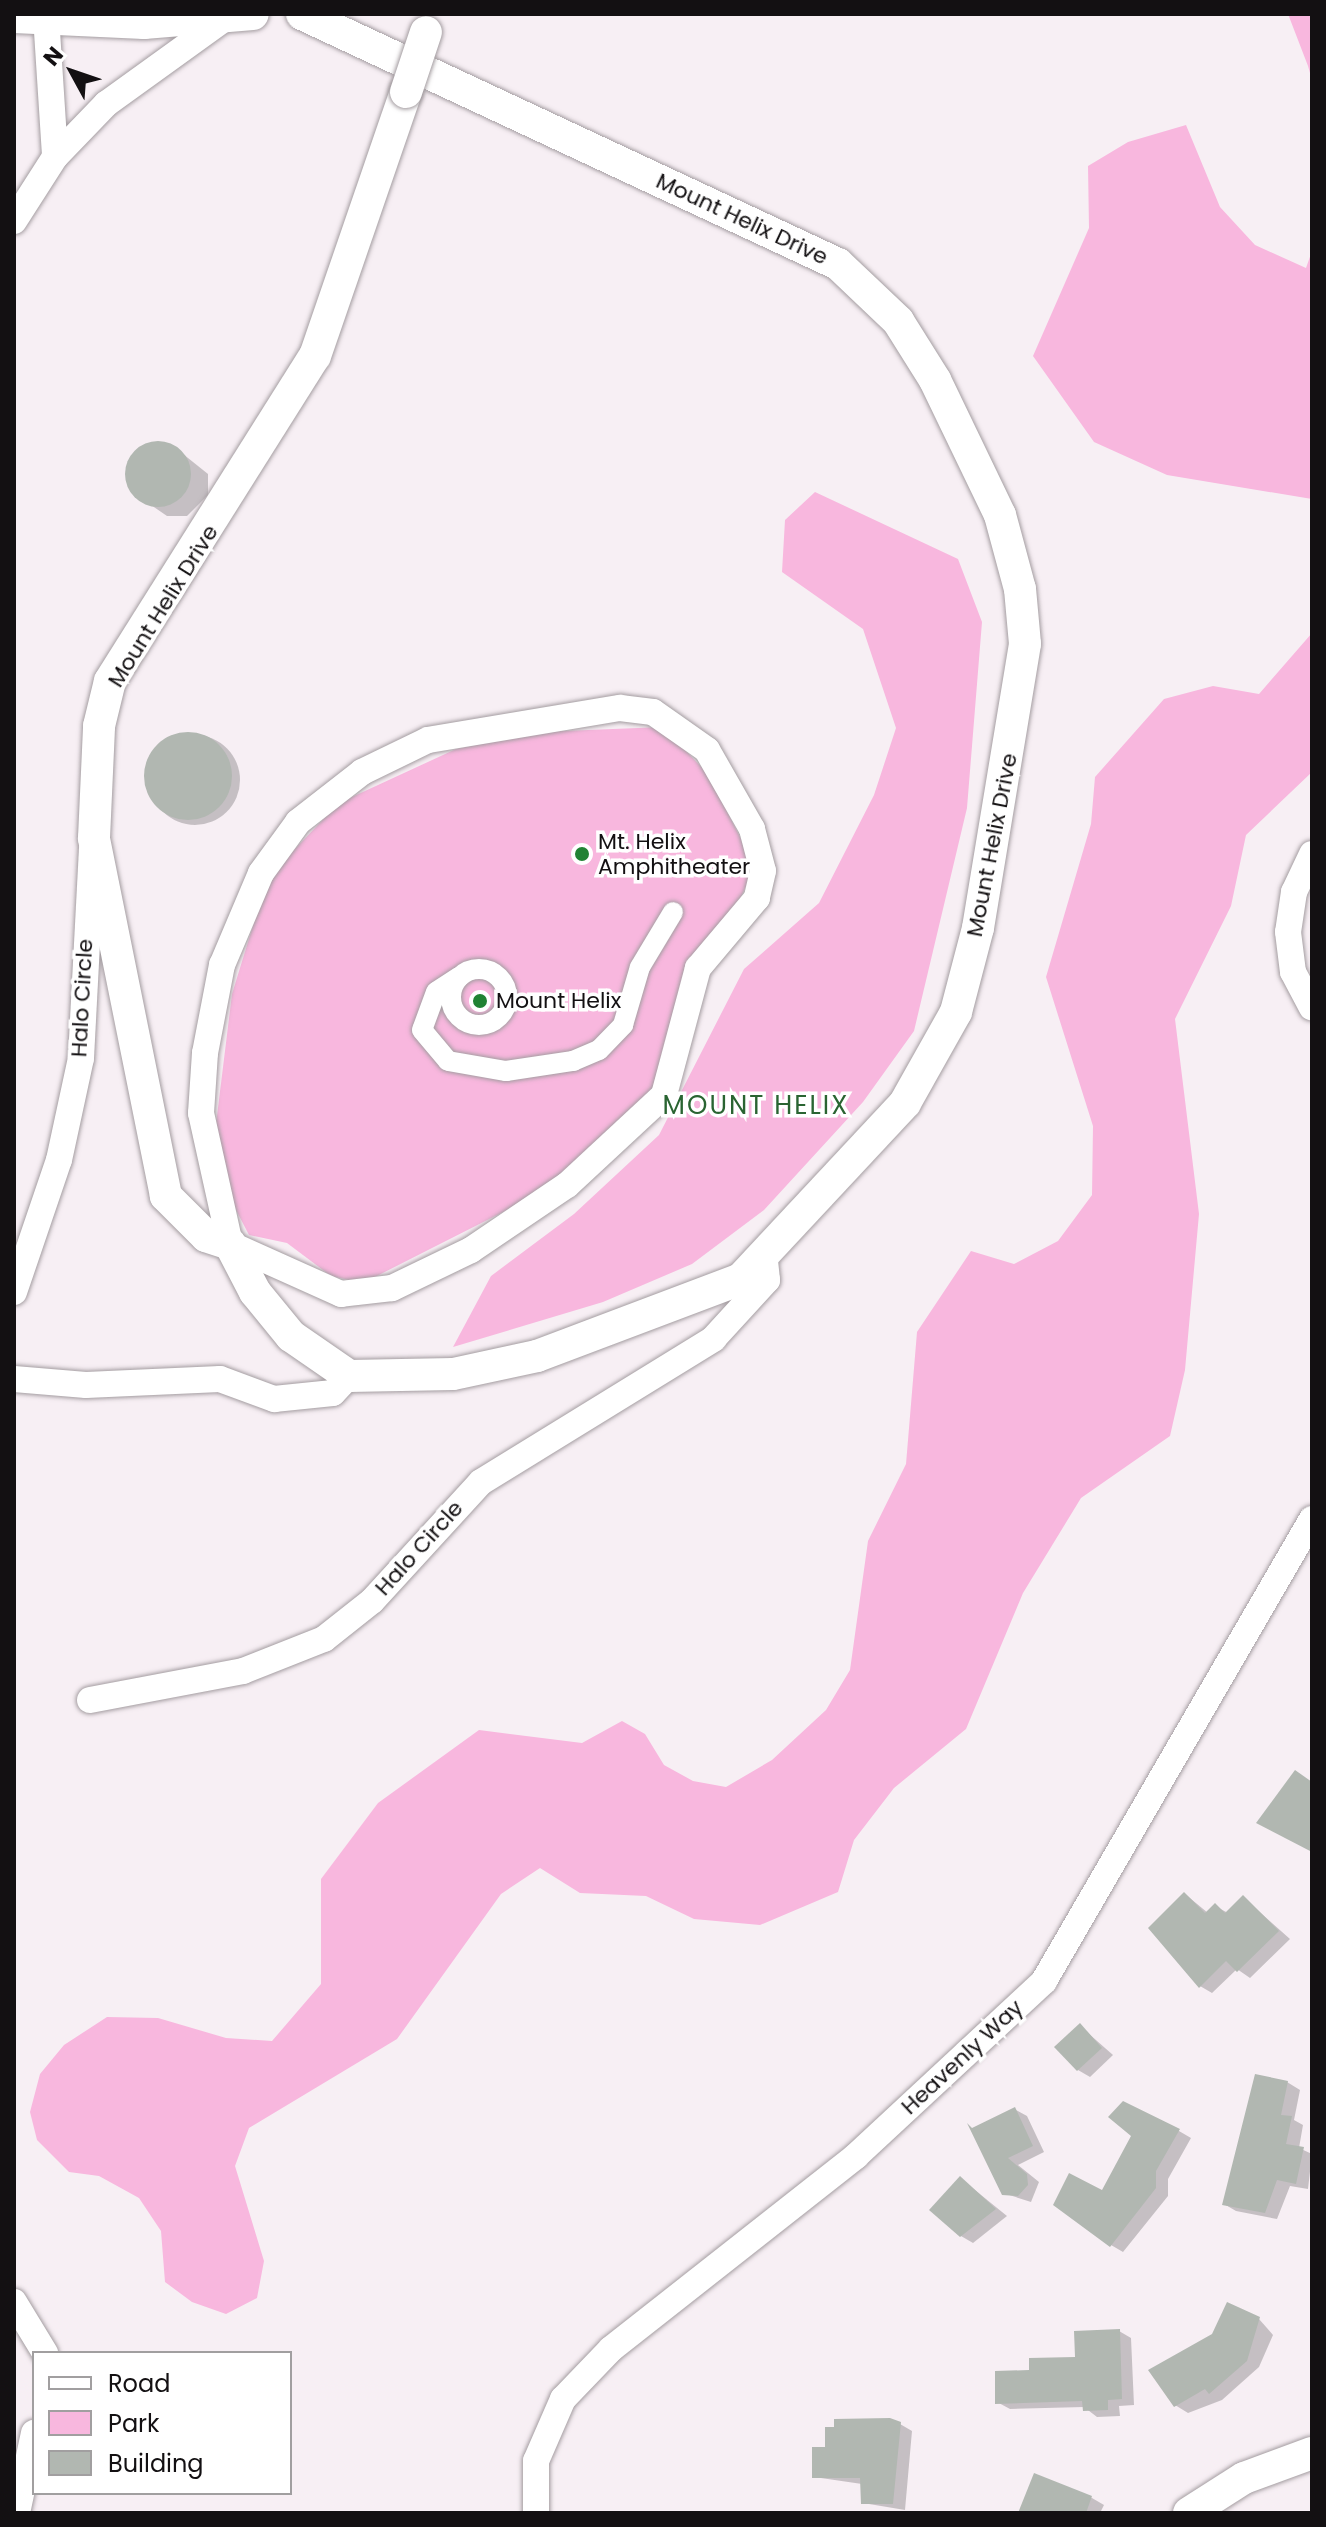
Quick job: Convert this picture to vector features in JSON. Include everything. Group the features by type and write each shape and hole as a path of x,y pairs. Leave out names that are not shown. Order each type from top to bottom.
{"street":[{"name":"Mount Helix Drive","path":"302,14 838,264 898,321 1000,515 1020,589 1025,672 956,1012 905,1103 741,1279 696,1300 537,1356 453,1374 349,1376 291,1336 255,1292 230,1244 201,1113 222,965 261,873 298,822 362,772 428,740 559,713 653,712 699,743 724,776 752,829 763,871 757,898 698,968 664,1095 578,1177 471,1250 392,1288 341,1294 230,1244 206,1236 166,1196 94,838 99,726 110,681 315,356 406,92 430,23"},
{"path":"14,17 46,16 144,23 240,15"},
{"path":"14,221 55,157 106,104 240,15"},
{"path":"46,16 55,157"},
{"name":"Halo Circle","path":"14,1292 59,1160 81,1058 94,838"},
{"path":"1312,854 1294,892 1288,932 1293,972 1312,1007"},
{"path":"459,977 436,992 422,1030 448,1061 506,1071 573,1061 623,1025 640,967 673,912"},
{"name":"Halo Circle","path":"90,1700 243,1671 324,1639 372,1601 481,1482 713,1339 767,1280 764,1252"},
{"path":"14,1379 86,1385 220,1379 274,1399 333,1393 349,1376"},
{"name":"Heavenly Way","path":"536,2513 542,2439 563,2399 591,2369 856,2156 1044,1981 1312,1519"},
{"path":"14,2302 44,2351"},
{"path":"17,2513 32,2442"},
{"path":"1189,2513 1244,2478 1312,2453"}],"green space":[{"path":"1288,14 1312,14 1312,80 1308,66"},
{"path":"1186,125 1220,207 1255,245 1306,268 1312,251 1312,499 1167,475 1094,442 1033,356 1089,228 1088,166 1128,142"},
{"path":"815,492 958,559 982,622 967,808 914,1031 863,1102 764,1210 692,1264 603,1302 453,1347 491,1276 574,1214 659,1135 744,969 819,903 874,795 896,728 863,629 782,572 785,520"},
{"path":"1312,633 1312,772 1246,835 1231,906 1175,1019 1199,1214 1185,1370 1170,1436 1081,1498 1023,1593 966,1729 894,1788 854,1840 838,1892 760,1925 694,1919 646,1896 580,1893 540,1868 501,1894 397,2039 249,2128 235,2166 264,2261 257,2298 226,2314 192,2302 165,2282 161,2231 139,2198 99,2176 69,2172 37,2140 30,2112 40,2074 64,2045 107,2017 158,2018 226,2038 272,2041 321,1984 321,1879 378,1803 479,1730 582,1743 622,1721 645,1734 664,1765 693,1781 726,1787 772,1760 826,1710 850,1670 868,1541 906,1464 917,1332 971,1251 1014,1264 1058,1241 1092,1195 1093,1126 1046,977 1091,824 1095,777 1164,699 1213,686 1259,694"},
{"path":"663,727 708,774 743,843 750,877 651,1095 596,1151 527,1200 363,1283 331,1276 287,1243 249,1235 221,1181 216,1124 232,994 268,877 339,803 456,749 538,732"}],"building":[{"path":"151,441 165,441 177,446 186,455 191,474 189,487 182,498 165,507 151,507 139,502 130,493 125,481 125,467 130,455 139,446"},
{"path":"179,732 197,732 213,739 225,751 232,767 232,785 225,801 213,813 197,820 179,820 163,813 151,801 144,785 144,767 151,751 163,739"},
{"path":"1295,1770 1312,1782 1312,1852 1256,1823"},
{"path":"1184,1892 1205,1913 1215,1903 1225,1913 1243,1895 1279,1931 1237,1972 1226,1961 1199,1988 1148,1928"},
{"path":"1080,2023 1102,2048 1077,2071 1054,2047"},
{"path":"1255,2074 1288,2081 1281,2115 1292,2116 1286,2144 1304,2147 1296,2184 1277,2180 1265,2213 1222,2205"},
{"path":"1123,2101 1180,2129 1156,2171 1156,2188 1110,2247 1053,2205 1069,2173 1102,2190 1131,2136 1108,2117"},
{"path":"1015,2107 1033,2146 1008,2158 1027,2174 1028,2185 1018,2196 1002,2195 967,2123 972,2128"},
{"path":"960,2176 996,2209 960,2237 929,2210"},
{"path":"1227,2302 1260,2317 1247,2361 1209,2394 1205,2389 1174,2407 1148,2370 1212,2334"},
{"path":"1120,2329 1122,2399 1108,2400 1108,2410 1083,2411 1082,2401 995,2404 995,2371 1029,2370 1029,2358 1075,2357 1074,2331"},
{"path":"890,2418 901,2422 893,2504 861,2504 860,2478 812,2478 812,2447 825,2447 825,2427 834,2427 834,2419"},
{"path":"1034,2473 1092,2496 1086,2513 1018,2513"}],"place":[{"name":"Mt. Helix Amphitheater","path":"582,854"},
{"name":"Mount Helix","path":"480,1001"}],"district":[{"name":"MOUNT HELIX","path":"756,1106"}]}
